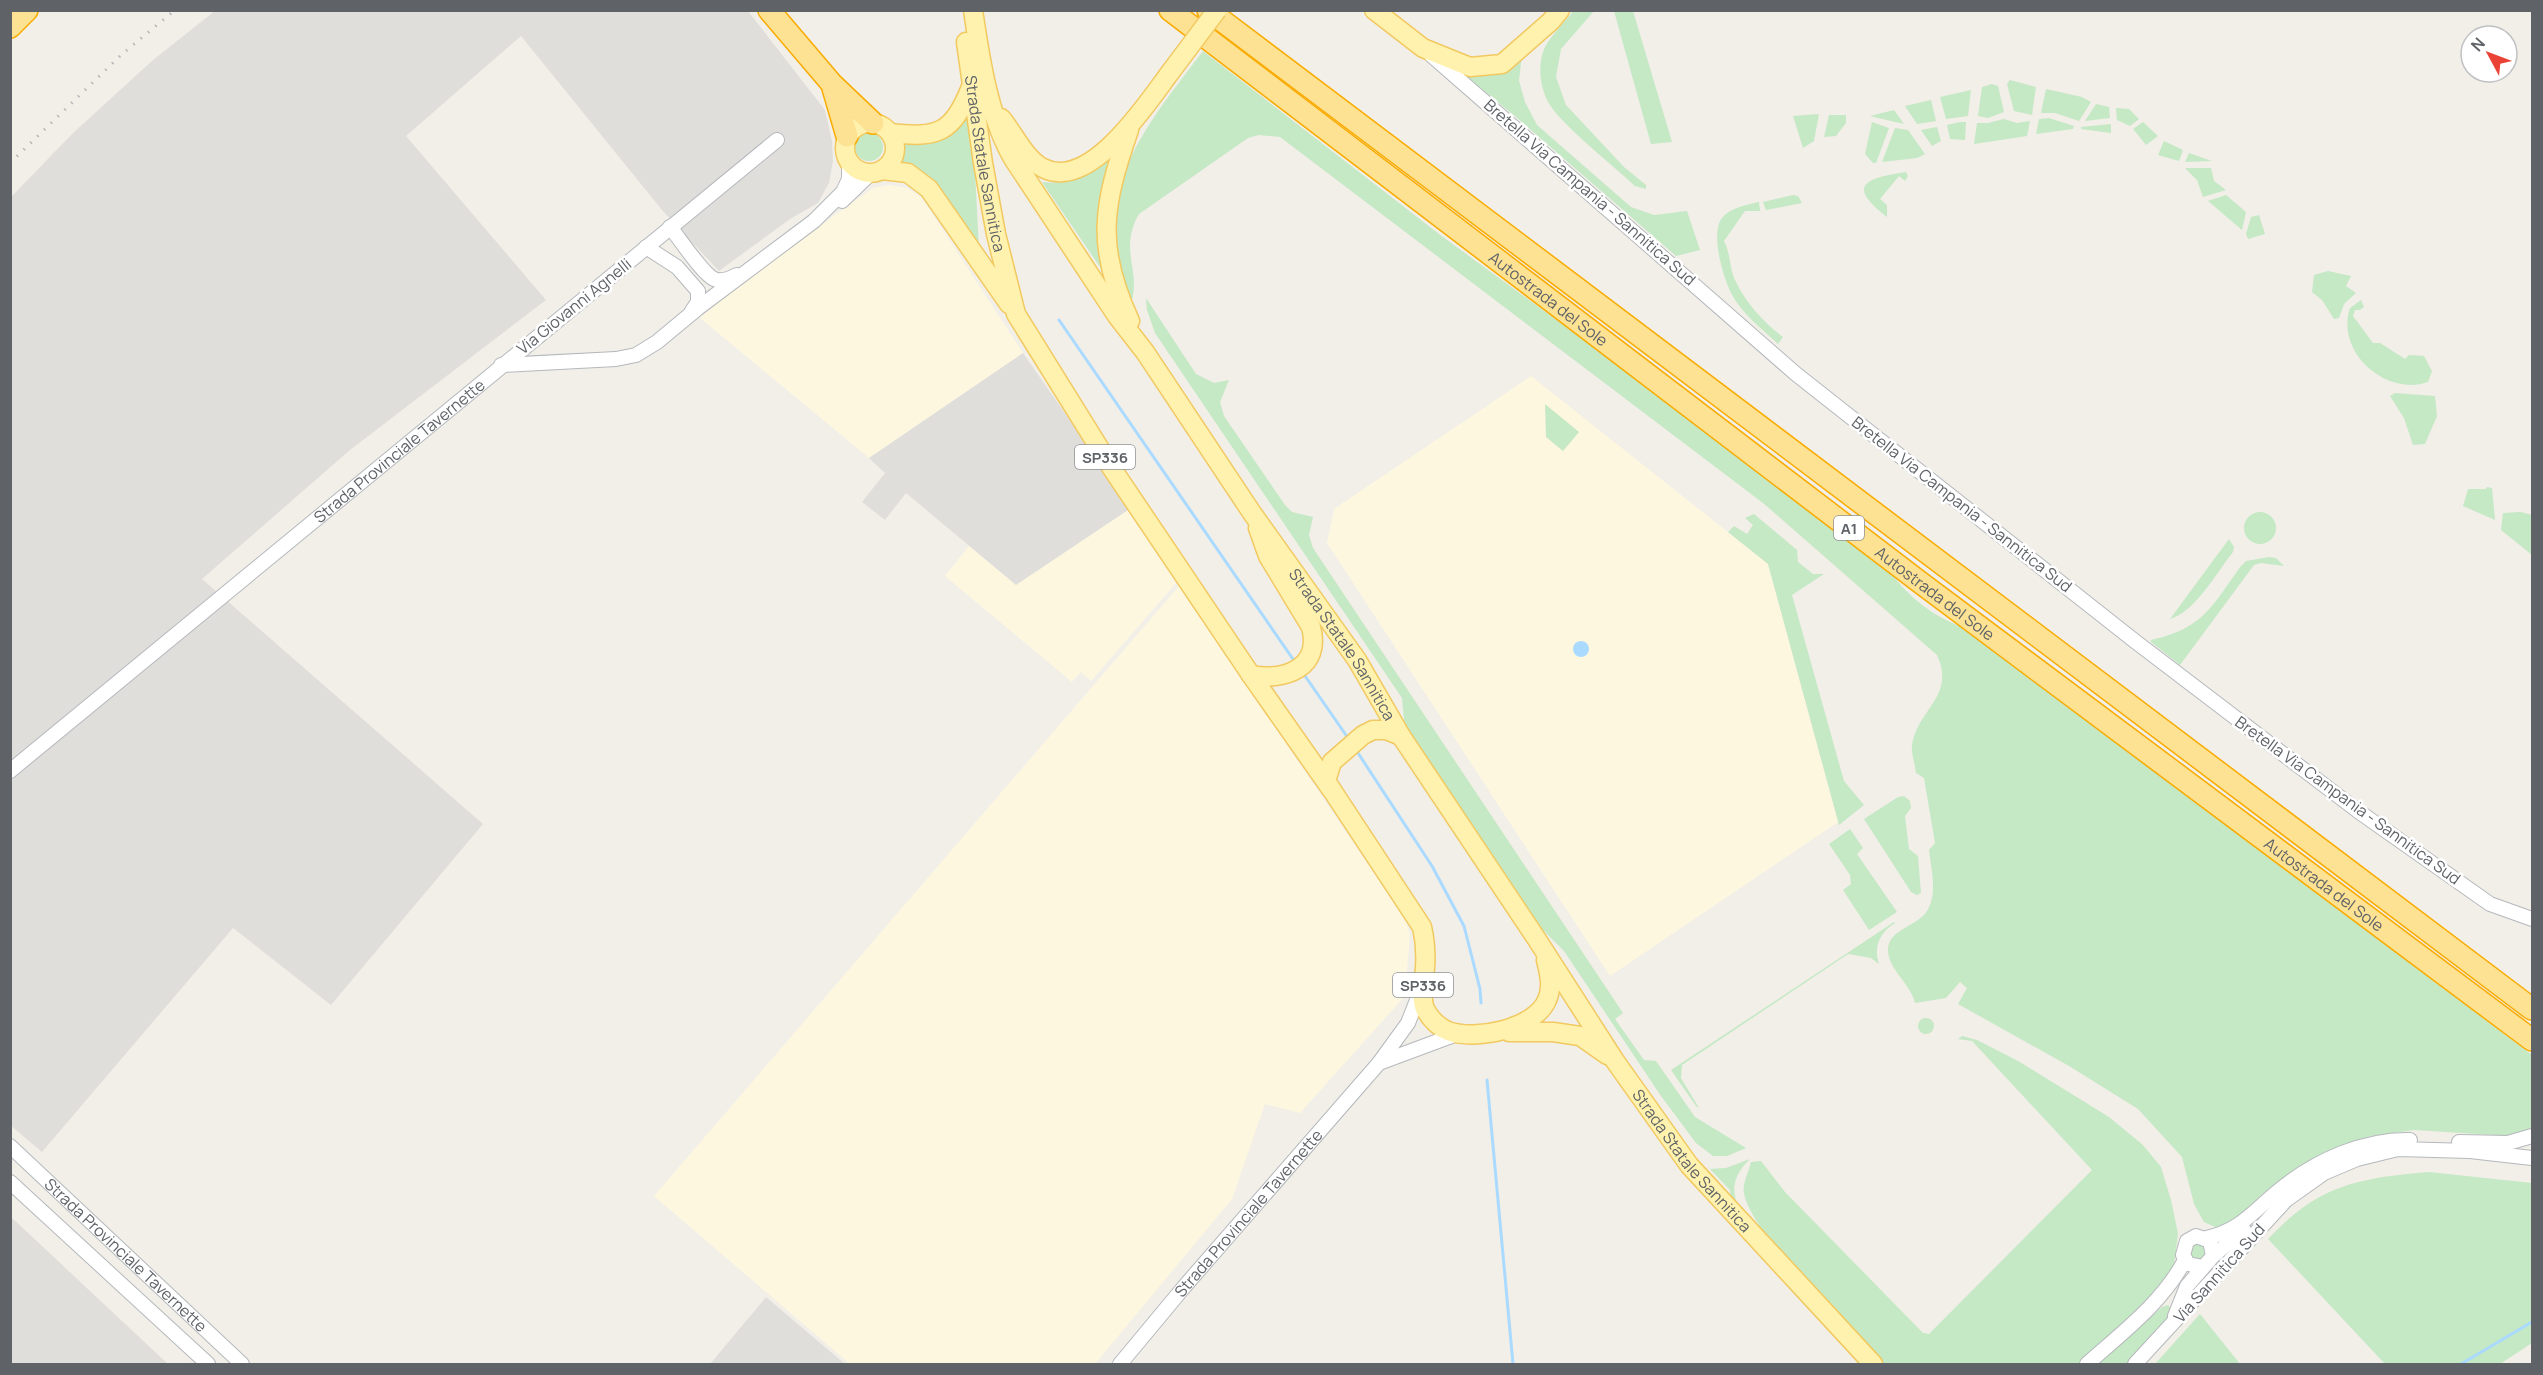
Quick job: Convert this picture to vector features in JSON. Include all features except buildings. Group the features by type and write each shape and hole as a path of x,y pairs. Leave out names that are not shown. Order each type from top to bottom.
{"highway":[{"path":"10,27 27,10"},
{"path":"769,10 832,84 881,128"},
{"name":"Autostrada del Sole","path":"1170,10 1921,583 2532,1040"},
{"name":"Autostrada del Sole","path":"1208,10 2532,1009"},
{"path":"832,84 840,104 847,136"}],"main road":[{"name":"Strada Statale Sannitica","path":"962,10 994,224 1016,314"},
{"name":"Strada Statale Sannitica","path":"974,10 984,75 1001,136 1014,160 1252,513 1357,660 1401,736 1615,1061 1689,1166 1873,1365"},
{"name":"Strada Statale Sannitica","path":"995,113 1033,160 1044,169 1067,172 1092,161 1131,126 1217,10"},
{"path":"1374,10 1423,48 1470,67 1502,64 1551,21 1560,10"},
{"path":"881,128 893,139 894,153 888,165 877,171 858,170 849,161 845,145 847,136 858,126 881,128 925,135 939,131 962,110 972,86"},
{"name":"Strada Statale Sannitica","path":"1131,126 1108,200 1106,240 1113,277 1145,352"},
{"name":"Strada Statale Sannitica","path":"877,171 908,173 929,189 1016,314 1113,470 1251,675 1329,785 1422,927 1425,950 1423,985 1426,1012 1442,1028 1457,1034 1502,1032 1534,1017 1547,1001 1551,982 1546,960 1536,938"},
{"path":"1251,675 1267,678 1284,676 1298,669 1311,657 1314,640 1311,627 1268,556 1252,513"},
{"path":"1329,785 1332,762 1364,735 1373,730 1386,730 1401,736"},
{"path":"1502,1032 1553,1032 1580,1036 1615,1061"}],"street":[{"name":"Bretella Via Campania - Sannitica Sud","path":"1423,48 1796,374 2136,642 2358,811 2490,904 2532,919"},
{"name":"Via Giovanni Agnelli","path":"501,365 777,140"},
{"path":"822,213 843,192 849,179 849,161"},
{"path":"501,365 616,359 636,355 657,342 822,213 846,198 877,171"},
{"path":"670,227 686,245 691,256 714,279 724,280 748,271"},
{"name":"Via Giovanni Agnelli","path":"646,247 677,267 698,291 698,302 688,316"},
{"name":"Strada Provinciale Tavernette","path":"10,771 501,365"},
{"name":"Strada Provinciale Tavernette","path":"1120,1365 1184,1287 1380,1063 1408,1023 1423,985"},
{"name":"Strada Provinciale Tavernette","path":"1380,1063 1457,1034"},
{"name":"Via Sannitica Sud","path":"2087,1365 2162,1296 2174,1281 2185,1260 2183,1250 2187,1241 2196,1236 2206,1238 2233,1230 2283,1187 2321,1161 2355,1149 2398,1140 2508,1143 2532,1136"},
{"name":"Strada Provinciale Tavernette","path":"10,1146 242,1365"},
{"name":"Via Sannitica Sud","path":"2136,1365 2267,1219 2286,1200 2325,1173 2357,1159 2398,1149 2470,1151 2532,1158"},
{"name":"Strada Provinciale Tavernette","path":"10,1182 208,1365"},
{"name":"Via Sannitica Sud","path":"2170,1326 2187,1286 2203,1267 2247,1228 2267,1219"},
{"name":"Via Sannitica Sud","path":"2206,1238 2213,1246 2213,1256"},
{"name":"Via Sannitica Sud","path":"2185,1260 2193,1266 2203,1267"}],"shaded area":[{"path":"216,10 748,11 825,110 832,141 833,161 829,183 818,203 790,219 719,271 662,210 521,36 406,136 546,300 350,450 202,579 483,824 331,1005 233,928 42,1152 10,1125 10,198 73,133 153,60"},
{"path":"889,185 907,188 922,198 1023,353 869,458 700,318 752,274 873,188"},
{"path":"1023,353 1131,508 1016,585 906,493 885,520 862,502 885,473 869,458"},
{"path":"1531,376 1768,564 1838,822 1610,976 1327,543 1334,509"},
{"path":"1131,508 1176,583 1091,681 1081,672 1072,682 945,576 969,546 1016,584"},
{"path":"1179,586 1405,919 1410,935 1405,996 1300,1113 1265,1104 1232,1199 1095,1364 850,1364 654,1196"},
{"path":"11,1217 168,1364 11,1364"},
{"path":"766,1297 845,1364 710,1364"}],"green space":[{"path":"1574,10 1594,11 1561,49 1556,77 1566,105 1624,167 1646,185 1646,189 1635,186 1575,133 1554,111 1545,96 1540,75 1545,47"},
{"path":"1614,11 1633,11 1672,142 1651,144"},
{"path":"1203,51 1439,234 1660,396 1890,572 1922,605 1940,617 1962,627 2532,1055 2532,1128 2510,1136 2414,1130 2367,1137 2323,1154 2265,1192 2227,1226 2215,1227 2204,1222 2194,1204 2182,1157 2138,1109 2069,1066 1958,1004 1967,988 1960,982 1946,998 1915,1003 1909,989 1891,963 1888,949 1890,942 1898,932 1923,916 1932,897 1933,881 1929,850 1935,843 1924,778 1916,773 1912,745 1921,722 1939,692 1942,669 1937,655 1763,503 1280,137 1259,135 1248,138 1139,214 1133,226 1130,248 1134,279 1132,300 1119,263 1114,229 1117,197 1127,166 1142,137 1160,108"},
{"path":"1522,54 1519,81 1525,102 1537,125 1631,207 1654,215 1687,211 1700,250 1676,256 1516,117 1446,60 1453,63"},
{"path":"2010,80 2036,87 2032,115 2014,111 2007,84"},
{"path":"1992,84 1998,86 2004,112 1988,118 1978,116 1982,87"},
{"path":"2046,89 2082,97 2091,102 2079,121 2055,113 2041,113"},
{"path":"1971,90 1968,116 1946,119 1940,97"},
{"path":"1931,100 1936,121 1917,124 1905,106"},
{"path":"2096,104 2109,107 2110,118 2085,121"},
{"path":"2116,108 2129,109 2139,119 2130,126 2117,120"},
{"path":"1894,110 1904,124 1870,116"},
{"path":"967,111 975,172 979,249 955,210 936,185 912,167 898,162 902,151 901,141"},
{"path":"1819,114 1814,141 1803,148 1793,116"},
{"path":"1829,115 1846,115 1846,123 1836,136 1824,137"},
{"path":"2049,118 2074,126 2073,129 2036,134 2039,119"},
{"path":"2004,119 2017,123 2030,121 2027,136 1974,144 1977,123"},
{"path":"1872,122 1889,128 1876,163 1873,163 1865,154"},
{"path":"1966,122 1965,140 1950,139 1947,125"},
{"path":"2143,122 2158,136 2146,145 2133,129"},
{"path":"2111,124 2111,133 2081,129 2081,127"},
{"path":"1937,127 1941,141 1932,146 1921,130"},
{"path":"1895,128 1908,130 1925,154 1917,158 1882,162"},
{"path":"869,133 879,137 883,147 879,157 869,161 859,157 855,147 859,137"},
{"path":"2164,141 2183,150 2179,161 2158,155"},
{"path":"2189,153 2212,161 2185,162"},
{"path":"1113,154 1100,198 1098,224 1102,270 1042,182 1064,182 1081,177 1097,168"},
{"path":"2185,168 2211,168 2214,181 2226,190 2203,197 2197,180"},
{"path":"1906,172 1908,176 1905,181 1899,176 1880,199 1887,205 1887,217 1867,197 1864,190 1866,185 1871,180 1880,177"},
{"path":"1793,195 1798,196 1802,203 1766,210 1763,202"},
{"path":"2226,195 2246,212 2242,230 2208,201"},
{"path":"1759,202 1760,211 1745,211 1724,241 1736,282 1756,312 1783,337 1778,344 1752,320 1735,300 1725,277 1717,244 1719,225 1726,214 1744,205"},
{"path":"2259,215 2265,234 2248,239 2246,234 2251,217"},
{"path":"2328,271 2351,276 2346,286 2356,293 2344,304 2339,318 2334,319 2322,300 2312,292 2314,275"},
{"path":"1146,298 1196,374 1214,383 1229,380 1220,402 1224,416 1285,505 1292,512 1313,517 1309,535 1313,548 1623,1013 1615,1019 1644,1060 1656,1061 1695,1117 1746,1148 1727,1156 1713,1156 1696,1143 1661,1096 1564,951 1531,918 1405,729 1402,698 1155,333 1147,310"},
{"path":"2361,300 2364,307 2355,310 2353,316 2373,343 2380,343 2405,359 2409,355 2424,356 2432,371 2428,382 2412,385 2396,383 2381,377 2357,355 2350,340 2347,324 2350,308"},
{"path":"2395,393 2435,396 2437,416 2425,444 2413,445 2404,418 2390,396"},
{"path":"1545,404 1579,432 1563,451 1546,437"},
{"path":"2487,487 2492,488 2495,520 2463,506 2468,489 2486,489"},
{"path":"2260,512 2271,517 2276,528 2271,539 2260,544 2249,539 2244,528 2249,517"},
{"path":"2521,512 2532,515 2532,555 2501,530 2503,513"},
{"path":"1754,514 1797,550 1798,562 1813,574 1824,574 1792,595 1844,781 1864,805 1839,825 1768,564 1728,532 1734,526 1747,534 1753,525 1745,518"},
{"path":"2229,539 2234,547 2233,552 2213,580 2197,600 2179,615 2170,619"},
{"path":"2276,558 2284,566 2261,563 2254,565 2180,665 2151,642 2151,640 2183,629 2205,614 2246,561"},
{"path":"1904,796 1910,801 1911,808 1905,816 1909,849 1918,856 1921,893 1917,895 1911,892 1864,819 1898,797"},
{"path":"1850,829 1863,848 1857,854 1897,912 1869,930 1843,890 1851,884 1850,875 1829,844"},
{"path":"1894,922 1882,935 1877,946 1879,964 1871,958 1848,954 1682,1065 1681,1078 1699,1108 1696,1106 1671,1070"},
{"path":"1926,1018 1934,1026 1926,1034 1918,1026"},
{"path":"1962,1036 1977,1040 2018,1061 2109,1117 2143,1145 2161,1167 2178,1234 2174,1265 2168,1282 2082,1364 1883,1364 1804,1282 1750,1211 1744,1193 1745,1182 1751,1162 1761,1161 1785,1192 1923,1333 1929,1334 2092,1170 1972,1041 1958,1039"},
{"path":"1750,1159 1740,1171 1735,1182 1735,1195 1739,1209 1732,1205 1730,1190 1710,1169 1726,1168"},
{"path":"2429,1172 2532,1183 2532,1343 2500,1364 2385,1364 2268,1239 2304,1207 2341,1188 2381,1177"},
{"path":"2201,1238 2212,1256 2193,1265 2185,1246"},
{"path":"2168,1305 2172,1310 2160,1331 2130,1364 2098,1364 2162,1307"},
{"path":"2200,1314 2240,1364 2155,1364"}],"water":[{"path":"1581,641 1589,649 1581,657 1573,649"}],"waterway":[{"path":"1059,320 1295,662"},
{"path":"1303,673 1348,738"},
{"path":"1356,750 1432,866 1464,926 1480,989 1481,1003"},
{"path":"1487,1080 1513,1364"},
{"path":"2461,1364 2532,1322"}],"railway":[{"path":"10,163 121,55 175,10"}]}
